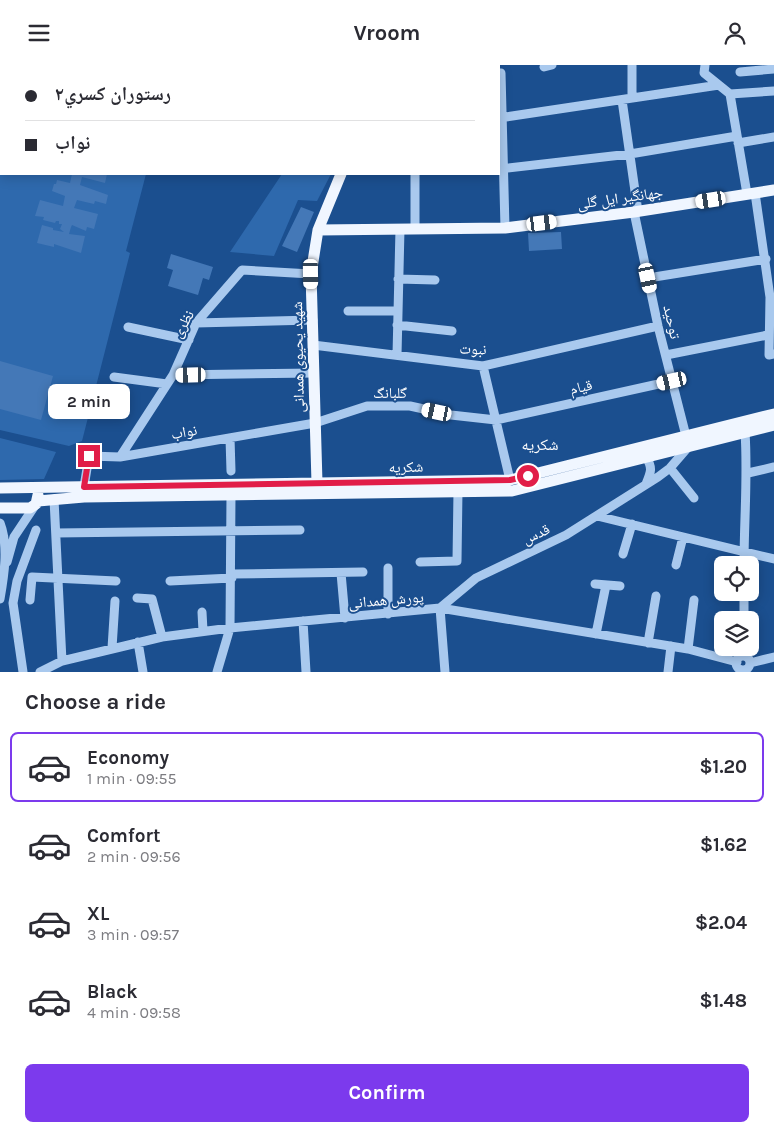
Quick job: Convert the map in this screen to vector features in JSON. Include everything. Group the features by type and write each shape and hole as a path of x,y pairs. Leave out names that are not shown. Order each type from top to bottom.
{"main road":[{"name":"شهید یحیوی همدانی","path":"317,483 311,274 318,230 341,175"},
{"name":"جهانگیر ایل گلی","path":"318,230 505,227 636,212 774,190"},
{"name":"شکریه","path":"0,508 36,504 54,499 512,491 646,457 688,441 774,414"},
{"name":"شکریه","path":"0,488 510,480 688,441 745,432 774,425"},
{"path":"29,487 36,491 36,504"}],"street":[{"path":"632,65 632,98"},
{"path":"704,65 704,73 730,94 738,139 768,253 773,321 768,335 769,355 774,354"},
{"path":"740,72 750,68 774,69"},
{"path":"500,73 501,169 505,227"},
{"path":"500,118 719,85"},
{"path":"730,94 774,91"},
{"name":"توحید","path":"622,99 636,212 648,278 658,326 688,441"},
{"path":"501,169 738,139 774,137"},
{"path":"415,175 415,229"},
{"path":"397,355 400,229"},
{"path":"648,278 768,253"},
{"name":"نظری","path":"120,457 173,375 196,323 242,270 311,274"},
{"path":"398,279 435,280"},
{"path":"348,311 397,311"},
{"path":"196,323 313,321"},
{"path":"397,325 452,331"},
{"name":"نبوت","path":"313,345 482,366 658,326"},
{"path":"128,327 189,340"},
{"path":"666,355 768,335"},
{"path":"482,366 510,480"},
{"path":"173,375 314,373"},
{"path":"114,377 167,384"},
{"name":"قیام","path":"496,420 672,381"},
{"name":"گلبانگ","path":"315,423 368,406 410,406 451,415 496,420"},
{"name":"نواب","path":"84,487 89,456 120,457 315,423"},
{"path":"744,556 744,494 748,473 745,432"},
{"path":"230,438 231,471"},
{"name":"قدس","path":"440,609 476,578 566,535 646,485 670,468 688,441"},
{"path":"646,457 652,472 646,485"},
{"path":"748,473 774,467"},
{"path":"670,468 694,498"},
{"path":"420,562 457,561 458,491"},
{"path":"217,672 230,628 232,576 231,495"},
{"path":"54,499 62,661"},
{"path":"2,578 14,537 36,504"},
{"path":"597,516 774,559"},
{"path":"0,523 4,533 0,599"},
{"path":"623,554 632,524"},
{"path":"23,672 13,603 17,581 36,530"},
{"path":"56,533 300,530"},
{"path":"676,565 683,537"},
{"path":"388,568 388,614"},
{"path":"170,581 232,576 363,572"},
{"path":"341,573 344,618"},
{"path":"30,600 32,577 116,581"},
{"path":"595,584 620,586"},
{"path":"596,634 606,585"},
{"path":"648,643 656,596"},
{"path":"137,597 152,599 162,637"},
{"path":"688,649 694,600"},
{"path":"112,648 116,601"},
{"path":"440,609 445,672"},
{"name":"پورش همدانی","path":"40,672 62,661 162,637 230,628 440,609 671,646 742,662"},
{"path":"202,612 204,631"},
{"path":"303,621 306,672"},
{"path":"138,643 143,672"},
{"path":"668,672 671,646"},
{"path":"742,662 774,657"}],"shaded area":[{"path":"0,175 146,175 126,251 130,253 82,441 69,446 0,430"},
{"path":"281,175 330,175 317,201 298,200 274,256 230,252"},
{"path":"0,438 56,452 44,479 0,480"}],"building":[{"path":"72,175 107,175 105,183 82,177 80,185 108,195 106,204 95,201 94,204 77,200 74,208 98,214 94,229 87,227 86,231 72,225 71,227 69,234 85,236 81,253 54,244 54,247 37,243 42,225 64,232 60,229 62,224 59,224 59,221 55,223 43,220 44,217 35,216 40,200 63,206 65,196 52,191 54,184 56,184 57,180 70,183"},
{"path":"301,207 314,212 297,252 282,246"},
{"path":"561,232 562,249 529,251 528,233"},
{"path":"171,254 213,267 209,280 203,278 198,295 168,286 173,270 167,268"},
{"path":"0,361 53,376 41,420 0,409"}],"district":[{"name":"شکریه","path":"540,444"}],"route":[{"path":"89,456 84,487 510,480 528,476"}]}
